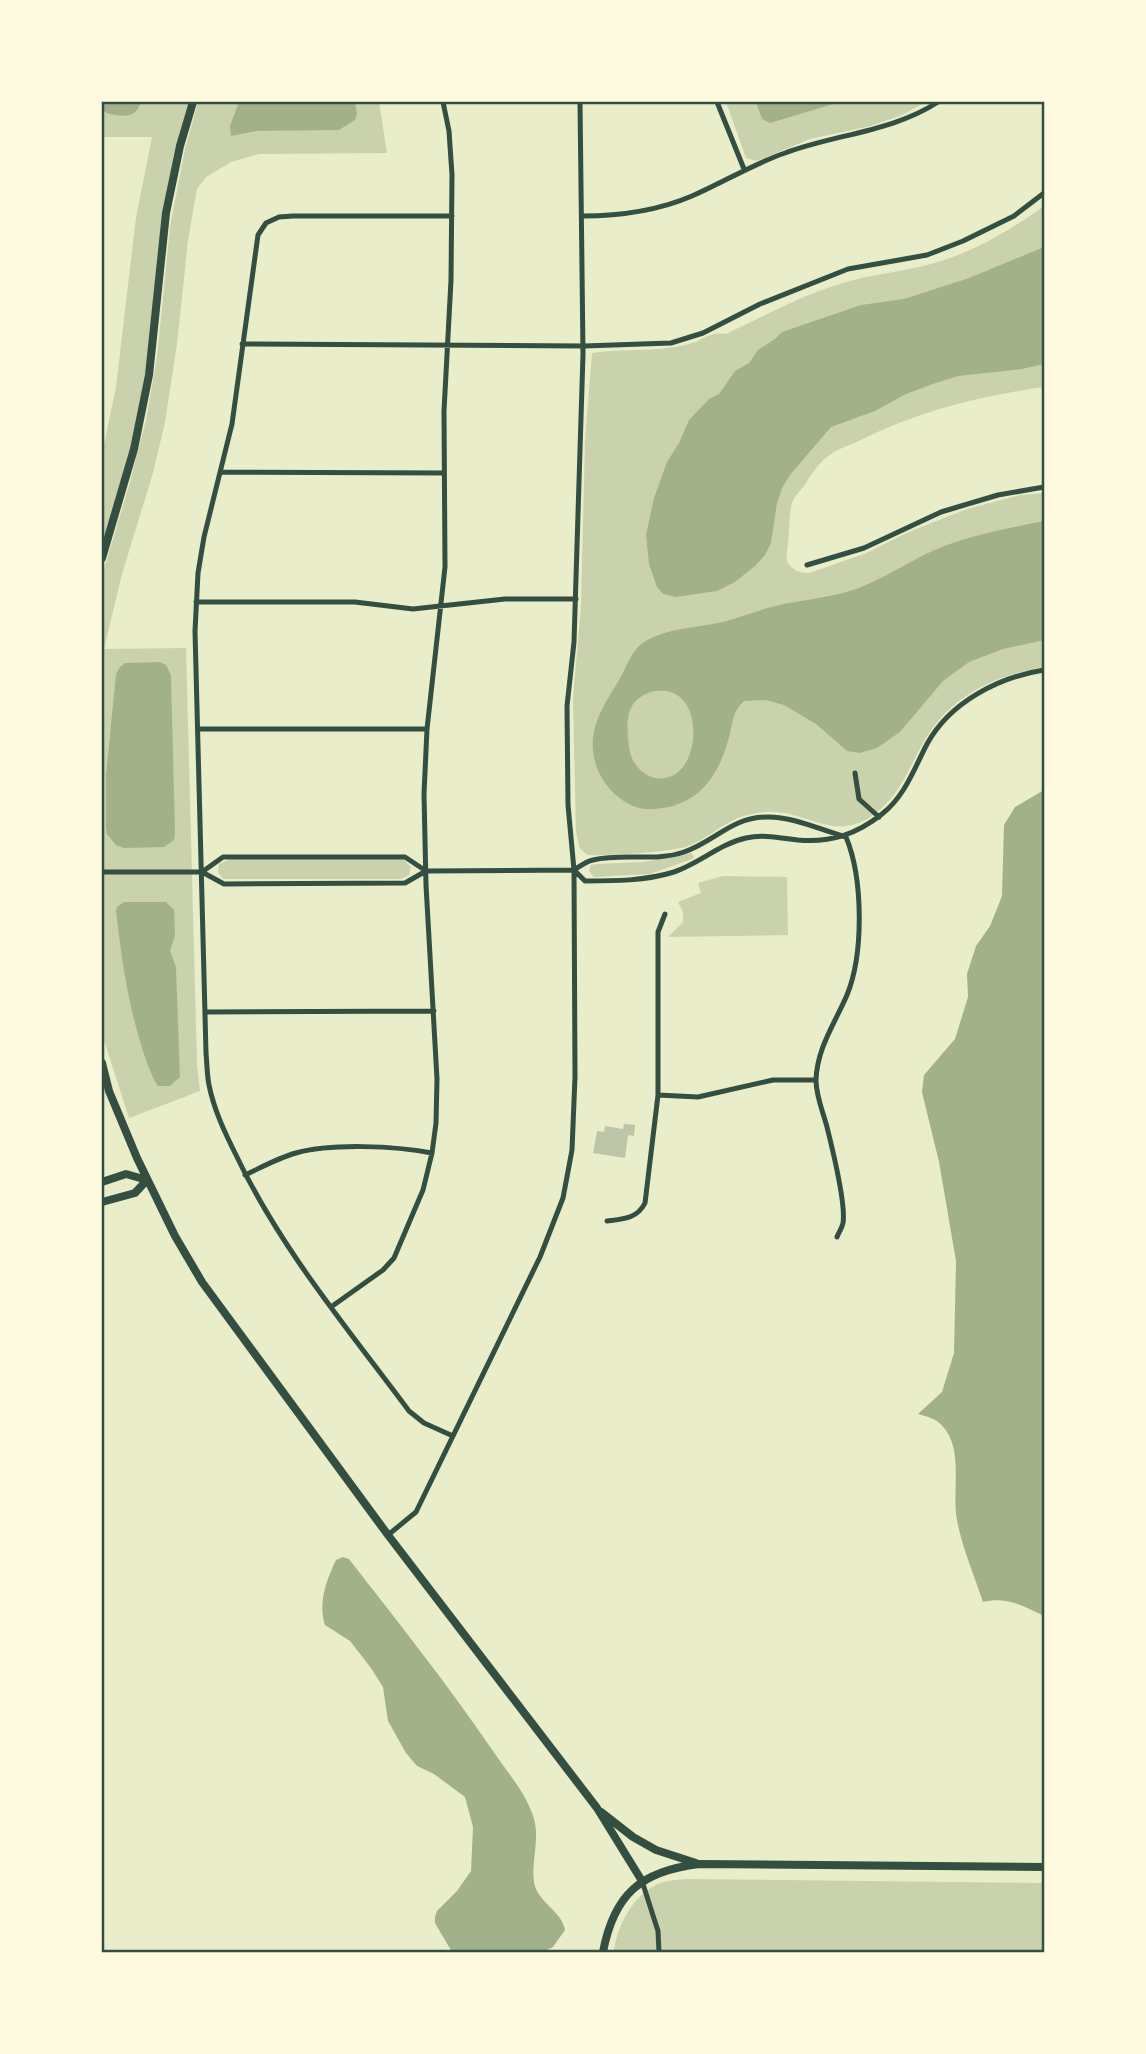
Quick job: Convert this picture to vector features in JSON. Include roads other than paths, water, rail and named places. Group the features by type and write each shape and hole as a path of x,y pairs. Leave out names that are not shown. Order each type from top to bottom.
{"main road":[{"path":"102,558 134,449 147,387 166,213 180,146 193,102"},
{"path":"102,1063 109,1091 147,1180 202,1282 388,1535 597,1808 642,1881"},
{"path":"102,1182 126,1174 147,1180"},
{"path":"102,1202 135,1193 147,1180"},
{"path":"597,1808 656,1850 699,1864"},
{"path":"603,1952 610,1924 617,1910 642,1881 665,1870 699,1864 1045,1867"}],"street":[{"path":"331,1307 383,1270 394,1258 424,1190 436,1123 437,1079 424,794 427,729 445,567 444,411 452,216 449,131 443,102"},
{"path":"388,1535 416,1512 540,1257 563,1198 574,1122 574,870 568,805 567,705 576,599 584,345 580,102"},
{"path":"717,102 744,169"},
{"path":"582,216 619,215 658,207 692,196 744,169 788,152 881,128 920,114 938,102"},
{"path":"242,344 671,343 704,333 760,304 848,269 927,254 963,241 1014,216 1045,193"},
{"path":"452,216 279,217 266,223 258,235 232,424 204,537 196,602 205,1012 209,1085 220,1124 275,1228 331,1307 409,1411 424,1423 453,1436"},
{"path":"220,472 444,473"},
{"path":"807,565 864,548 941,512 998,495 1045,487"},
{"path":"196,602 355,602 413,609 505,599 576,599"},
{"path":"574,870 585,881 636,880 676,872 723,846 755,836 815,841 846,836 879,817 897,800 909,783 929,741 962,705 1003,681 1045,670"},
{"path":"198,729 427,729"},
{"path":"855,773 859,799 879,817"},
{"path":"102,872 202,872 224,884 405,883 426,871 574,870 592,860 648,858 682,852 698,846 736,822 751,818 783,818 846,836"},
{"path":"836,1237 843,1216 836,1167 816,1080 824,1041 847,996 857,964 858,891 846,836"},
{"path":"698,846 703,857"},
{"path":"202,872 223,857 405,857 426,871"},
{"path":"607,1221 635,1216 641,1212 645,1203 658,1095 658,932 665,914"},
{"path":"205,1012 434,1011"},
{"path":"658,1095 698,1097 774,1080 816,1080"},
{"path":"245,1175 276,1160 318,1148 397,1148 432,1153"},
{"path":"642,1881 658,1931 659,1952"}]}
